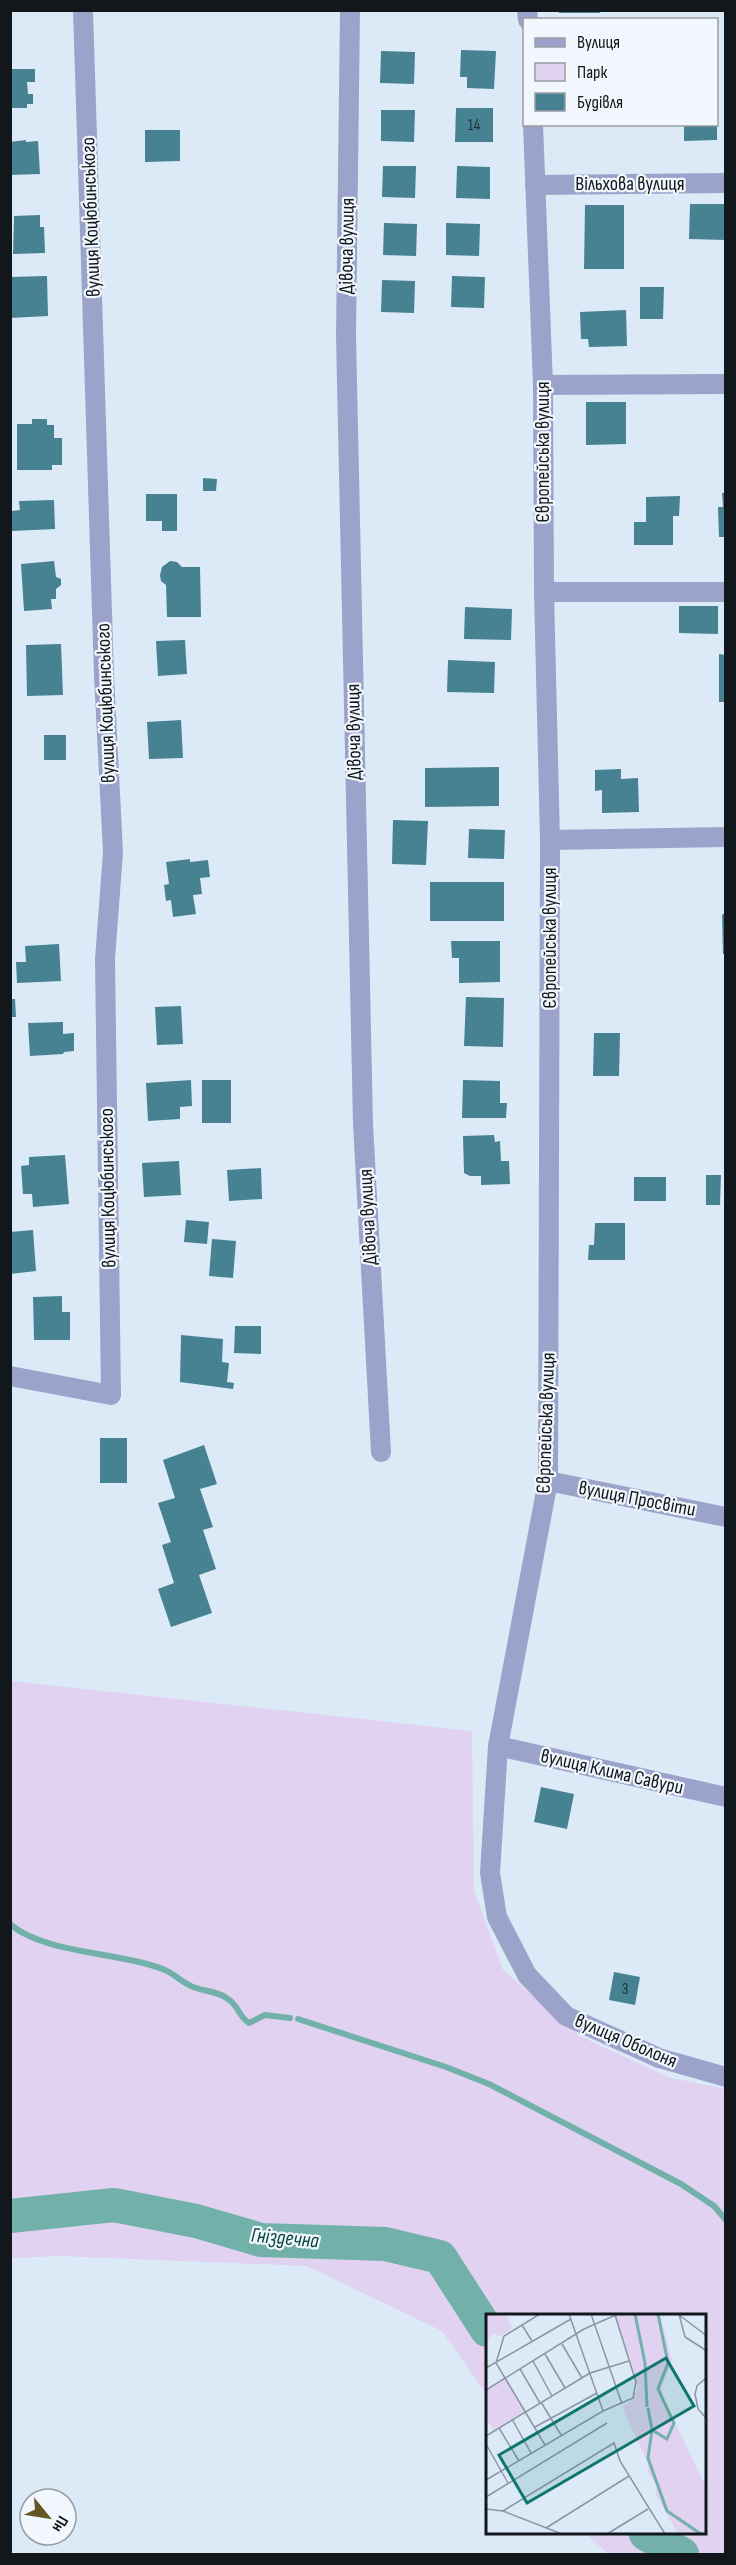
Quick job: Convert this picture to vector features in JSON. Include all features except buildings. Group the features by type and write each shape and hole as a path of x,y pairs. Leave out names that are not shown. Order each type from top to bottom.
{"street":[{"name":"вулиця Коцюбинського","path":"10,1376 111,1395 105,959 113,852 104,665 83,10"},
{"name":"Дівоча вулиця","path":"350,10 346,335 363,1124 381,1452"},
{"name":"Європейська вулиця","path":"498,1746 548,1481 550,840 544,592 543,385 532,126"},
{"name":"Вільхова вулиця","path":"535,185 726,183"},
{"path":"543,385 726,384"},
{"path":"544,592 726,592"},
{"path":"550,840 726,837"},
{"name":"вулиця Просвіти","path":"548,1481 726,1517"},
{"name":"вулиця Клима Савури","path":"498,1746 726,1797"},
{"name":"вулиця Оболоня","path":"498,1746 490,1873 497,1917 527,1975 566,2016 659,2058 726,2077"}],"green space":[{"path":"11,1681 472,1731 474,1891 503,1970 580,2036 668,2077 725,2089 725,2554 608,2554 587,2535 706,2535 706,2314 486,2314 486,2394 442,2331 307,2266 59,2256 11,2258"}],"waterway":[{"path":"10,1924 25,1934 63,1947 128,1959 165,1970 194,1987 224,1996 234,2004 249,2023 265,2015 290,2018"},
{"path":"298,2019 446,2067 489,2084 681,2184 714,2206 726,2220"},
{"name":"Гніздечна","path":"10,2216 114,2205 196,2221 261,2240 385,2244 440,2257 486,2328"},
{"name":"Гніздечна","path":"648,2535 682,2554"}]}
